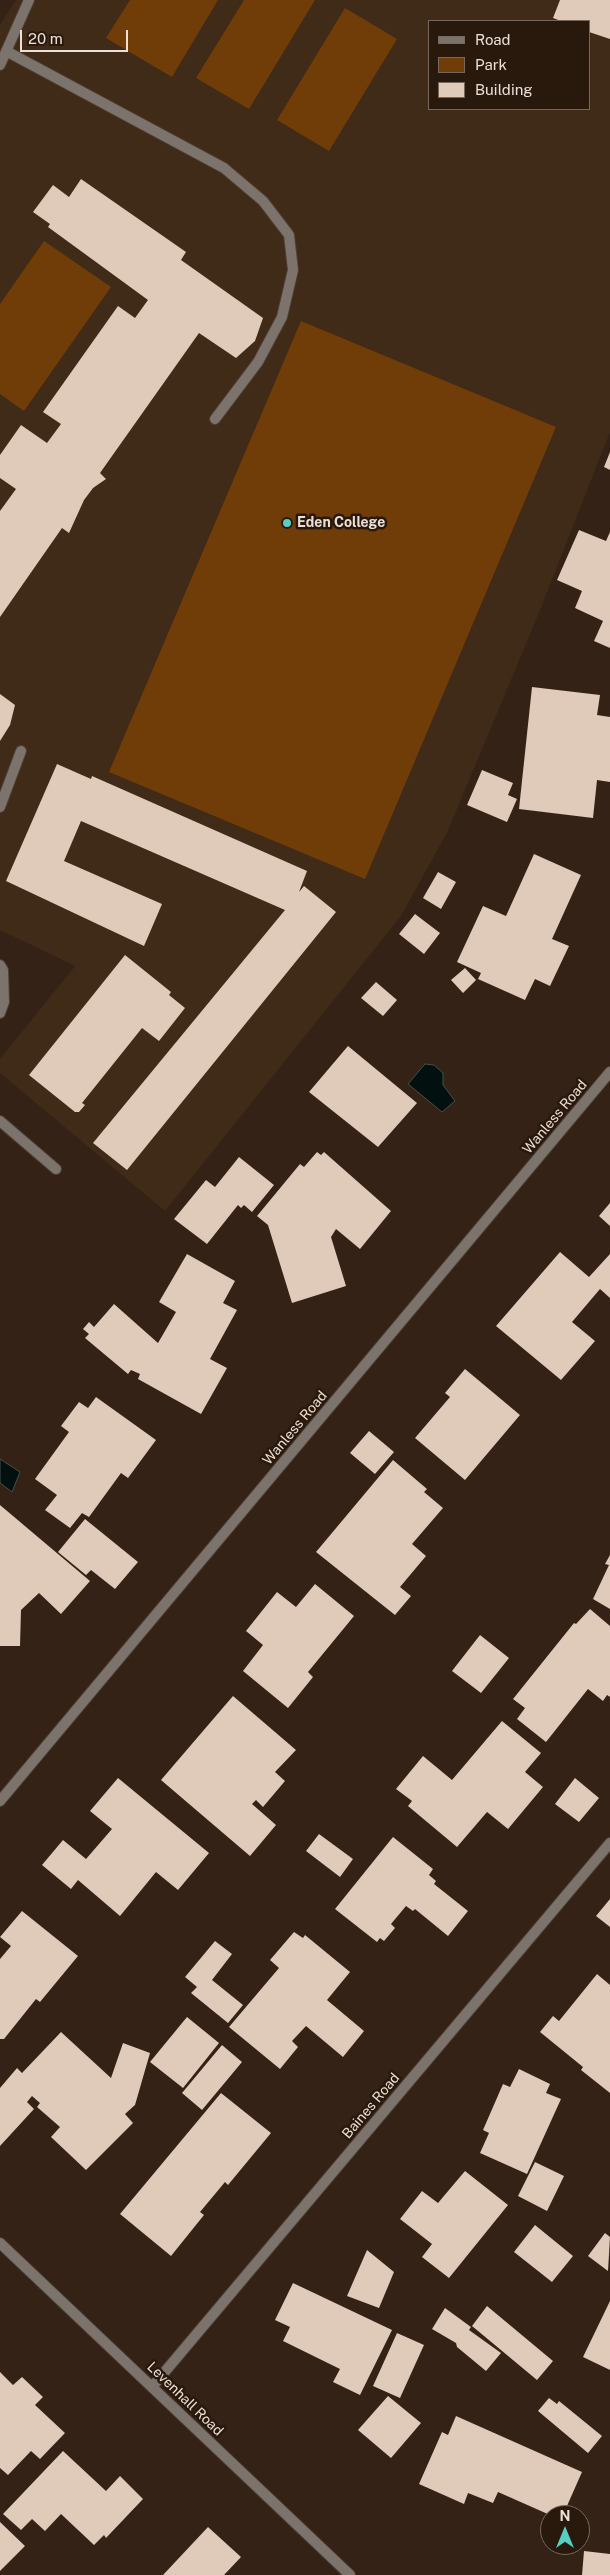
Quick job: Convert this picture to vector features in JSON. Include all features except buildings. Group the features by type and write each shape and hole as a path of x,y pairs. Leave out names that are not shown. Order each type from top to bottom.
{"street":[{"path":"0,65 29,0"},
{"path":"6,51 224,168 263,201 289,235 293,270 282,316 258,362 215,419"},
{"path":"0,806 21,751"},
{"path":"0,965 4,1002 0,1013"},
{"name":"Wanless Road","path":"0,1801 610,1072"},
{"path":"0,1121 56,1169"},
{"name":"Baines Road","path":"152,2387 610,1843"},
{"name":"Levenhall Road","path":"0,2243 350,2575"}],"shaded area":[{"name":"Eden College","path":"16,0 610,0 610,432 539,613 447,833 401,916 165,1211 0,1073 0,1059 75,966 0,930 0,25"},
{"path":"425,1064 434,1065 443,1073 443,1085 455,1101 442,1112 408,1084"},
{"path":"0,1459 20,1472 12,1492 0,1483"}],"green space":[{"path":"130,0 218,0 172,77 106,38"},
{"path":"244,0 315,0 249,109 196,78"},
{"path":"345,8 397,39 329,151 277,120"},
{"path":"44,241 111,287 24,411 0,394 0,304"},
{"path":"301,321 556,427 365,879 109,772"}],"place":[{"name":"Eden College","path":"287,523"}]}
